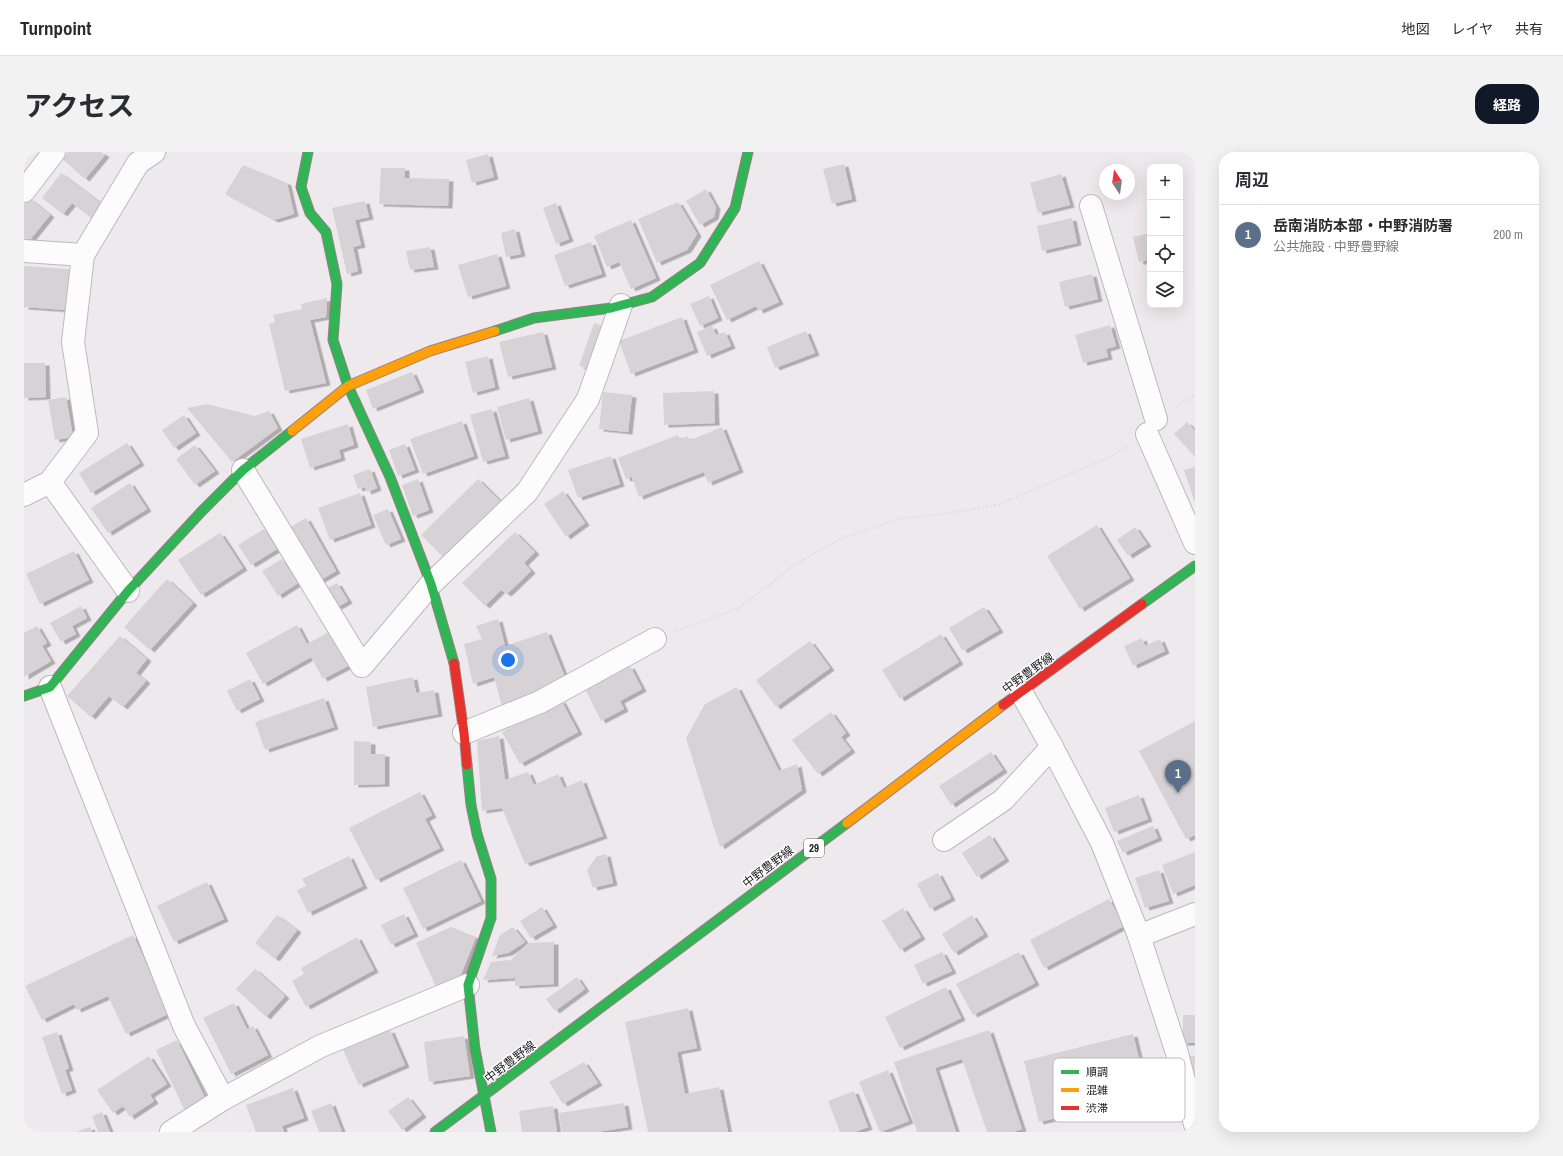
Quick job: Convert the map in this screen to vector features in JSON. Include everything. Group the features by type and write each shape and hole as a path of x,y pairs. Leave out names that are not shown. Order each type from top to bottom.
{"street":[{"path":"24,191 54,152"},
{"path":"308,152 301,187 310,213 326,232 337,284 333,340 348,386 390,477 431,584 454,664 464,733 471,805 477,834 491,880 491,918 468,985 476,1049 491,1132"},
{"path":"24,696 50,686 128,591 201,512 244,470 348,386 430,351 534,318 611,308 652,297 700,263 735,208 748,152"},
{"path":"24,495 50,482 87,433 73,342 83,256 138,156"},
{"path":"1091,206 1152,427 1195,543"},
{"path":"24,251 83,256"},
{"path":"244,470 362,666 431,584 527,492 588,399 622,305"},
{"path":"50,482 128,591"},
{"name":"中野豊野線","path":"435,1132 485,1096 1021,692 1195,566"},
{"path":"464,733 540,702 655,639"},
{"path":"50,686 184,1026 223,1099"},
{"path":"1021,692 1052,747 1102,843 1139,936 1178,1058"},
{"path":"944,840 1003,800 1052,747"},
{"path":"1139,936 1195,914"},
{"path":"171,1132 223,1099 321,1046 468,985"},
{"path":"1185,1085 1195,1124"}],"path":[{"path":"655,639 739,608 797,563 840,539 898,519 998,505 1105,460 1195,395"}],"building":[{"path":"68,152 101,152 105,155 85,179 62,159"},
{"path":"488,154 494,177 472,183 466,160"},
{"path":"844,164 852,199 832,204 823,169"},
{"path":"243,165 287,183 294,214 274,220 225,194"},
{"path":"381,168 405,168 405,178 449,179 448,206 379,204"},
{"path":"61,173 102,204 91,218 72,203 63,214 42,198"},
{"path":"1061,174 1070,205 1038,213 1030,183"},
{"path":"706,189 716,207 714,217 700,225 686,201"},
{"path":"29,198 50,215 29,241 24,238 24,205"},
{"path":"365,201 369,217 355,220 361,245 353,247 358,271 347,274 332,208"},
{"path":"678,202 697,234 687,250 657,263 638,219"},
{"path":"556,203 569,239 556,244 543,208"},
{"path":"1072,218 1077,243 1042,251 1037,226"},
{"path":"631,220 656,278 631,289 619,262 607,267 594,236"},
{"path":"515,229 521,254 506,257 501,233"},
{"path":"1147,234 1147,261 1139,262 1133,237"},
{"path":"591,242 602,274 565,286 554,255"},
{"path":"430,247 434,267 410,270 406,251"},
{"path":"497,254 506,286 468,297 458,265"},
{"path":"759,261 779,302 759,311 756,306 727,320 710,285"},
{"path":"24,266 69,269 66,310 24,307"},
{"path":"1092,274 1098,299 1065,307 1059,282"},
{"path":"709,296 718,318 700,326 690,304"},
{"path":"327,298 326,317 310,320 326,383 285,391 269,324 275,322 273,315 302,309 301,304"},
{"path":"682,317 694,350 631,374 619,341"},
{"path":"594,323 609,328 594,371 579,366"},
{"path":"1110,325 1116,346 1106,349 1108,357 1083,363 1075,335"},
{"path":"712,326 716,335 725,332 731,346 707,356 697,332"},
{"path":"806,331 815,353 775,368 767,347"},
{"path":"543,332 552,367 508,377 499,342"},
{"path":"488,356 495,387 473,393 465,362"},
{"path":"24,363 45,363 46,397 24,398"},
{"path":"412,372 420,390 373,409 366,390"},
{"path":"714,391 715,423 664,425 663,393"},
{"path":"603,392 632,395 628,432 599,429"},
{"path":"66,397 73,437 55,440 48,400"},
{"path":"529,398 538,431 506,440 497,407"},
{"path":"207,404 255,416 269,411 278,428 232,462 187,408"},
{"path":"492,409 505,456 483,462 470,415"},
{"path":"184,415 196,433 174,448 162,430"},
{"path":"462,421 474,456 423,474 410,439"},
{"path":"1187,422 1195,431 1195,457 1174,434"},
{"path":"348,424 354,445 339,450 341,458 310,468 301,439"},
{"path":"722,427 739,470 708,483 704,472 639,497 632,477 626,479 618,458 678,435 680,439 688,436 689,441"},
{"path":"127,443 140,463 91,493 79,473"},
{"path":"405,444 415,470 398,476 389,450"},
{"path":"195,445 215,471 195,485 176,459"},
{"path":"611,456 620,484 578,498 568,470"},
{"path":"1195,467 1195,503 1184,470"},
{"path":"370,469 377,488 367,492 365,487 358,489 353,475"},
{"path":"418,479 429,510 413,516 402,485"},
{"path":"478,479 502,503 444,558 421,535"},
{"path":"130,483 147,509 108,533 91,508"},
{"path":"563,491 585,523 566,537 544,504"},
{"path":"360,493 371,525 330,540 318,508"},
{"path":"388,509 401,539 386,545 373,515"},
{"path":"306,518 336,571 317,582 287,529"},
{"path":"1097,525 1130,578 1080,609 1047,556"},
{"path":"1135,527 1147,544 1128,556 1117,540"},
{"path":"264,529 277,549 251,565 238,545"},
{"path":"515,532 535,552 524,563 531,571 507,594 501,590 485,606 462,583"},
{"path":"220,533 243,568 201,595 178,560"},
{"path":"74,551 89,580 40,604 26,574"},
{"path":"282,559 298,583 278,596 262,571"},
{"path":"167,579 193,603 150,650 124,627"},
{"path":"337,583 348,601 332,610 321,591"},
{"path":"81,606 87,618 72,626 76,634 61,642 50,623"},
{"path":"984,607 999,630 963,651 949,628"},
{"path":"498,619 505,646 547,632 566,680 502,706 494,677 473,684 464,644 482,639 476,626"},
{"path":"297,625 307,644 329,632 348,666 323,679 311,657 263,684 246,653"},
{"path":"37,626 47,643 42,646 51,661 24,677 24,633"},
{"path":"941,634 959,662 900,699 882,670"},
{"path":"120,636 147,659 136,673 146,681 123,707 109,696 91,717 67,696"},
{"path":"1142,638 1145,646 1160,639 1165,651 1133,666 1124,646"},
{"path":"810,641 830,668 776,707 756,680"},
{"path":"630,666 642,689 620,701 624,709 601,721 585,689"},
{"path":"413,677 416,693 434,690 438,714 373,727 366,687"},
{"path":"250,679 260,699 237,711 227,691"},
{"path":"737,687 779,771 797,764 802,790 720,847 686,738 705,704"},
{"path":"324,698 334,727 265,750 255,722"},
{"path":"561,700 578,732 520,764 502,732"},
{"path":"831,712 846,733 841,737 851,750 818,774 792,740"},
{"path":"1195,721 1195,835 1186,839 1139,751"},
{"path":"499,736 505,780 528,772 534,785 558,774 564,788 582,780 603,836 525,864 502,808 482,811 477,741"},
{"path":"354,741 371,742 371,754 385,754 385,784 354,785"},
{"path":"991,752 1003,770 951,805 939,786"},
{"path":"420,792 432,815 425,819 440,848 376,880 349,828"},
{"path":"1139,795 1148,819 1114,832 1105,808"},
{"path":"1153,826 1158,838 1123,853 1117,841"},
{"path":"990,835 1005,859 977,877 962,853"},
{"path":"1195,852 1195,885 1173,894 1162,865"},
{"path":"606,854 613,883 593,888 587,870 597,856"},
{"path":"349,856 363,886 308,913 297,890 306,886 302,879"},
{"path":"461,860 481,901 423,929 403,888"},
{"path":"1159,870 1169,901 1145,908 1135,878"},
{"path":"938,873 951,898 930,909 917,884"},
{"path":"207,882 224,919 174,942 157,906"},
{"path":"1109,899 1124,926 1044,968 1030,940"},
{"path":"542,907 553,925 531,938 520,921"},
{"path":"903,908 921,937 900,950 882,921"},
{"path":"404,914 414,934 391,945 381,925"},
{"path":"277,915 297,930 275,959 255,943"},
{"path":"972,915 984,934 954,953 942,934"},
{"path":"451,927 476,937 460,977 436,987 416,943"},
{"path":"513,927 525,942 508,953 492,956 500,935"},
{"path":"133,935 170,1013 126,1034 108,996 77,1010 74,1004 42,1020 25,986"},
{"path":"357,937 374,970 306,1007 292,981 304,974 301,968"},
{"path":"554,942 554,984 515,986 515,978 483,980 491,962 511,960 528,943"},
{"path":"942,952 952,971 923,984 914,965"},
{"path":"1019,952 1035,983 973,1015 956,984"},
{"path":"255,969 285,996 266,1017 236,989"},
{"path":"577,977 585,989 555,1011 546,999"},
{"path":"946,987 961,1018 900,1048 885,1017"},
{"path":"234,1003 247,1029 253,1026 268,1055 231,1074 203,1018"},
{"path":"688,1008 697,1048 677,1052 685,1094 719,1087 728,1132 648,1132 625,1022"},
{"path":"1183,1015 1195,1015 1195,1043 1183,1043"},
{"path":"390,1030 405,1065 359,1085 343,1050"},
{"path":"989,1030 1022,1129 1013,1132 987,1132 962,1059 935,1068 956,1132 917,1132 894,1062"},
{"path":"57,1032 69,1068 65,1070 72,1090 62,1094 42,1037"},
{"path":"1133,1034 1139,1058 1053,1058 1053,1119 1039,1122 1024,1061"},
{"path":"464,1036 470,1076 429,1082 424,1042"},
{"path":"177,1040 206,1100 185,1111 156,1050"},
{"path":"149,1056 167,1084 150,1095 154,1101 130,1117 123,1106 113,1113 97,1090"},
{"path":"1190,1056 1195,1056 1194,1078"},
{"path":"584,1062 598,1083 563,1104 549,1082"},
{"path":"888,1070 909,1121 880,1132 859,1082"},
{"path":"293,1088 304,1118 282,1126 284,1132 256,1132 246,1105"},
{"path":"854,1091 868,1127 855,1132 840,1132 828,1101"},
{"path":"408,1097 422,1115 402,1130 388,1111"},
{"path":"331,1103 342,1132 319,1132 311,1111"},
{"path":"624,1103 628,1127 597,1132 562,1132 559,1113"},
{"path":"553,1106 557,1132 522,1132 519,1111"},
{"path":"102,1112 110,1132 98,1132 92,1116"},
{"path":"90,1127 92,1132 76,1132"}],"traffic: fast":[{"path":"308,152 301,187 310,213 326,232 337,284 333,340 348,386 390,477 431,584 454,663"},
{"path":"495,331 534,318 611,308 652,297 700,263 735,208 748,152"},
{"path":"24,696 50,687 128,591 201,512 243,470 292,431"},
{"path":"1142,604 1195,566"},
{"path":"467,765 471,805 477,834 491,879 491,918 468,985 475,1049 491,1132"},
{"path":"435,1132 847,823"}],"traffic: slow":[{"path":"292,431 348,386 430,351 495,331"},
{"path":"847,823 1003,705"}],"traffic: jam":[{"path":"1003,705 1142,604"},
{"path":"454,663 467,765"}],"place":[{"name":"岳南消防本部・中野消防署","path":"1178,793"}]}
